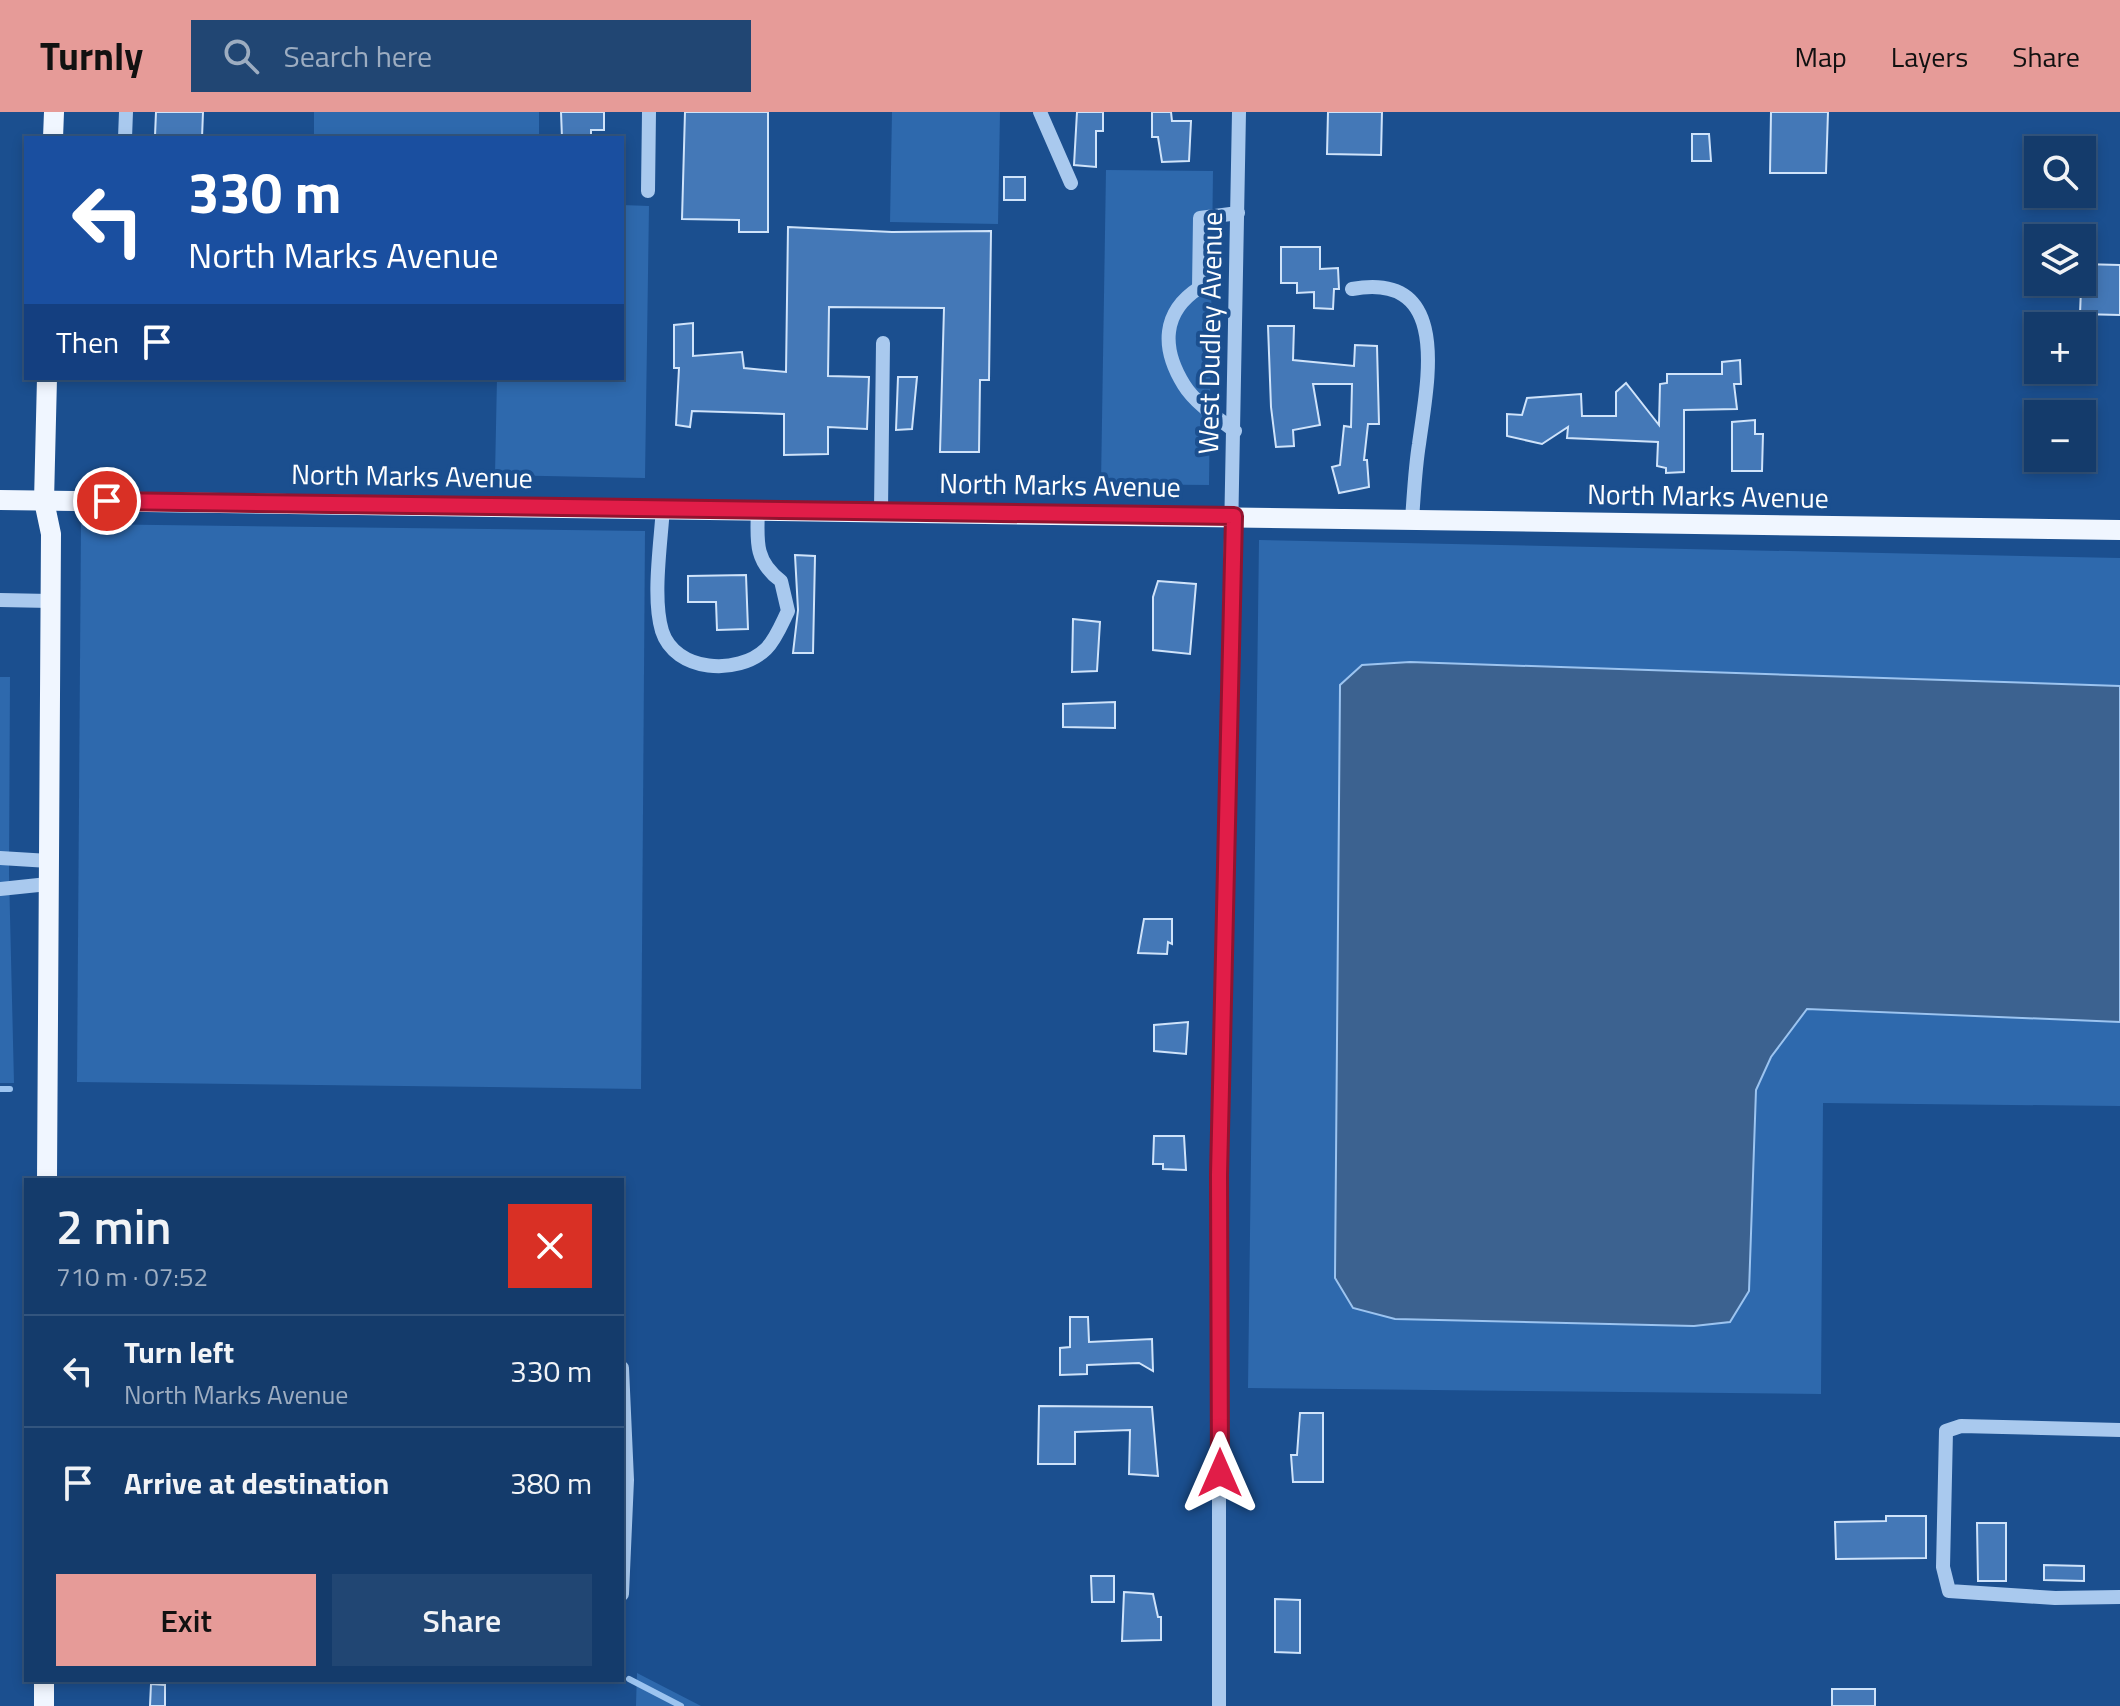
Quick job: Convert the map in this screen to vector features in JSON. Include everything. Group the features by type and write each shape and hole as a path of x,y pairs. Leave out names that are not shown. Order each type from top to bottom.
{"main road":[{"path":"53,136 54,112"},
{"path":"47,380 44,501 51,534 47,1178"},
{"name":"North Marks Avenue","path":"0,500 881,510 2120,530"},
{"path":"44,1682 44,1706"}],"street":[{"path":"125,136 126,112"},
{"path":"648,191 649,112"},
{"path":"1040,112 1071,183"},
{"name":"West Dudley Avenue","path":"1219,1706 1219,1175 1234,516 1239,112"},
{"path":"1235,431 1184,386 1169,348 1169,328 1176,306 1199,288 1200,218 1238,213"},
{"path":"1352,289 1368,286 1402,292 1419,315 1428,340 1427,383 1412,519"},
{"path":"881,510 883,343"},
{"path":"663,507 661,627 677,654 688,661 707,665 739,663 754,658 768,647 788,611 781,581 768,571 757,555 758,509"},
{"path":"0,600 50,601"},
{"path":"0,858 49,861"},
{"path":"0,889 48,884"},
{"path":"624,1371 624,1480"},
{"path":"2120,1430 1961,1426 1946,1431 1943,1567 1949,1591 2055,1598 2120,1597"}],"shaded area":[{"path":"314,112 539,112 539,136 314,136"},
{"path":"892,112 1000,112 998,224 890,222"},
{"path":"1106,170 1213,171 1209,485 1101,484"},
{"path":"624,205 649,206 645,478 495,475 497,380 624,380"},
{"path":"81,524 645,531 641,1089 77,1082"},
{"path":"1259,540 2120,558 2120,1106 1823,1103 1821,1394 1248,1388"},
{"path":"1410,662 2120,686 2120,1022 1807,1009 1771,1057 1756,1090 1749,1291 1730,1322 1694,1326 1395,1319 1353,1308 1335,1278 1340,685 1362,665"},
{"path":"0,677 10,677 9,874 14,1083 0,1083"},
{"path":"637,1673 701,1706 636,1706"}],"building":[{"path":"156,112 203,112 202,136 155,136"},
{"path":"561,112 604,112 604,130 591,130 591,136 562,136"},
{"path":"685,112 768,112 768,232 739,232 739,220 682,219"},
{"path":"1077,112 1103,112 1103,131 1096,131 1096,167 1074,165"},
{"path":"1152,112 1171,112 1172,121 1191,121 1189,161 1162,162 1158,137 1152,137"},
{"path":"1328,112 1382,112 1381,155 1327,154"},
{"path":"1771,112 1828,112 1826,173 1770,173"},
{"path":"1692,134 1709,134 1711,161 1692,161"},
{"path":"1004,177 1025,177 1025,200 1004,200"},
{"path":"788,227 892,232 991,231 989,380 980,380 979,452 940,452 944,308 829,307 828,376 869,377 867,429 828,427 828,454 784,455 784,414 692,411 690,427 676,425 679,368 674,368 674,325 693,323 693,356 742,352 744,368 786,372"},
{"path":"1281,247 1320,247 1320,269 1338,268 1339,289 1334,289 1333,309 1314,308 1314,292 1297,293 1297,283 1281,283"},
{"path":"2096,264 2120,265 2120,315 2080,312 2081,296 2096,296"},
{"path":"1268,326 1294,326 1293,360 1354,366 1355,345 1377,346 1379,424 1368,424 1364,460 1367,460 1369,487 1339,493 1332,467 1340,465 1344,426 1351,427 1352,384 1313,384 1320,425 1293,430 1294,446 1276,447"},
{"path":"1740,360 1741,384 1734,384 1737,409 1684,410 1684,472 1666,473 1666,468 1657,466 1658,442 1567,438 1568,427 1542,444 1507,436 1507,414 1522,415 1527,398 1581,394 1582,416 1616,416 1616,392 1626,383 1659,425 1660,384 1667,383 1667,374 1722,374 1722,362"},
{"path":"898,377 917,377 912,429 896,430"},
{"path":"1755,420 1755,434 1763,434 1762,471 1732,471 1732,422"},
{"path":"795,555 815,556 813,653 793,653 798,610"},
{"path":"746,575 748,629 717,630 716,602 688,602 688,576"},
{"path":"1158,581 1196,584 1190,654 1153,650 1153,597"},
{"path":"1073,619 1100,622 1097,671 1072,672"},
{"path":"1115,702 1115,728 1063,727 1063,704"},
{"path":"1144,919 1172,919 1172,944 1168,942 1167,954 1138,953"},
{"path":"1188,1022 1186,1054 1154,1051 1154,1025"},
{"path":"1154,1136 1184,1136 1186,1170 1163,1169 1163,1164 1153,1164"},
{"path":"1070,1317 1088,1317 1089,1342 1152,1339 1153,1371 1139,1363 1087,1365 1087,1374 1060,1375 1060,1348 1070,1347"},
{"path":"1039,1406 1152,1407 1158,1476 1129,1474 1130,1430 1075,1432 1075,1464 1038,1464"},
{"path":"1300,1413 1323,1413 1323,1482 1293,1482 1291,1455 1297,1455"},
{"path":"1886,1516 1926,1516 1926,1558 1836,1559 1835,1522 1886,1521"},
{"path":"1977,1523 2006,1523 2006,1581 1978,1581"},
{"path":"2044,1565 2084,1566 2084,1581 2044,1580"},
{"path":"1091,1576 1114,1576 1114,1602 1092,1602"},
{"path":"1124,1592 1153,1594 1158,1617 1161,1617 1161,1640 1122,1641"},
{"path":"1275,1599 1300,1600 1300,1653 1275,1652"},
{"path":"151,1684 165,1685 165,1706 150,1706"},
{"path":"1832,1689 1875,1689 1875,1706 1832,1706"}],"waterway":[{"path":"0,1089 10,1089"},
{"path":"629,1679 681,1706"}],"route":[{"path":"107,501 1234,516 1219,1175 1220,1473"}]}
